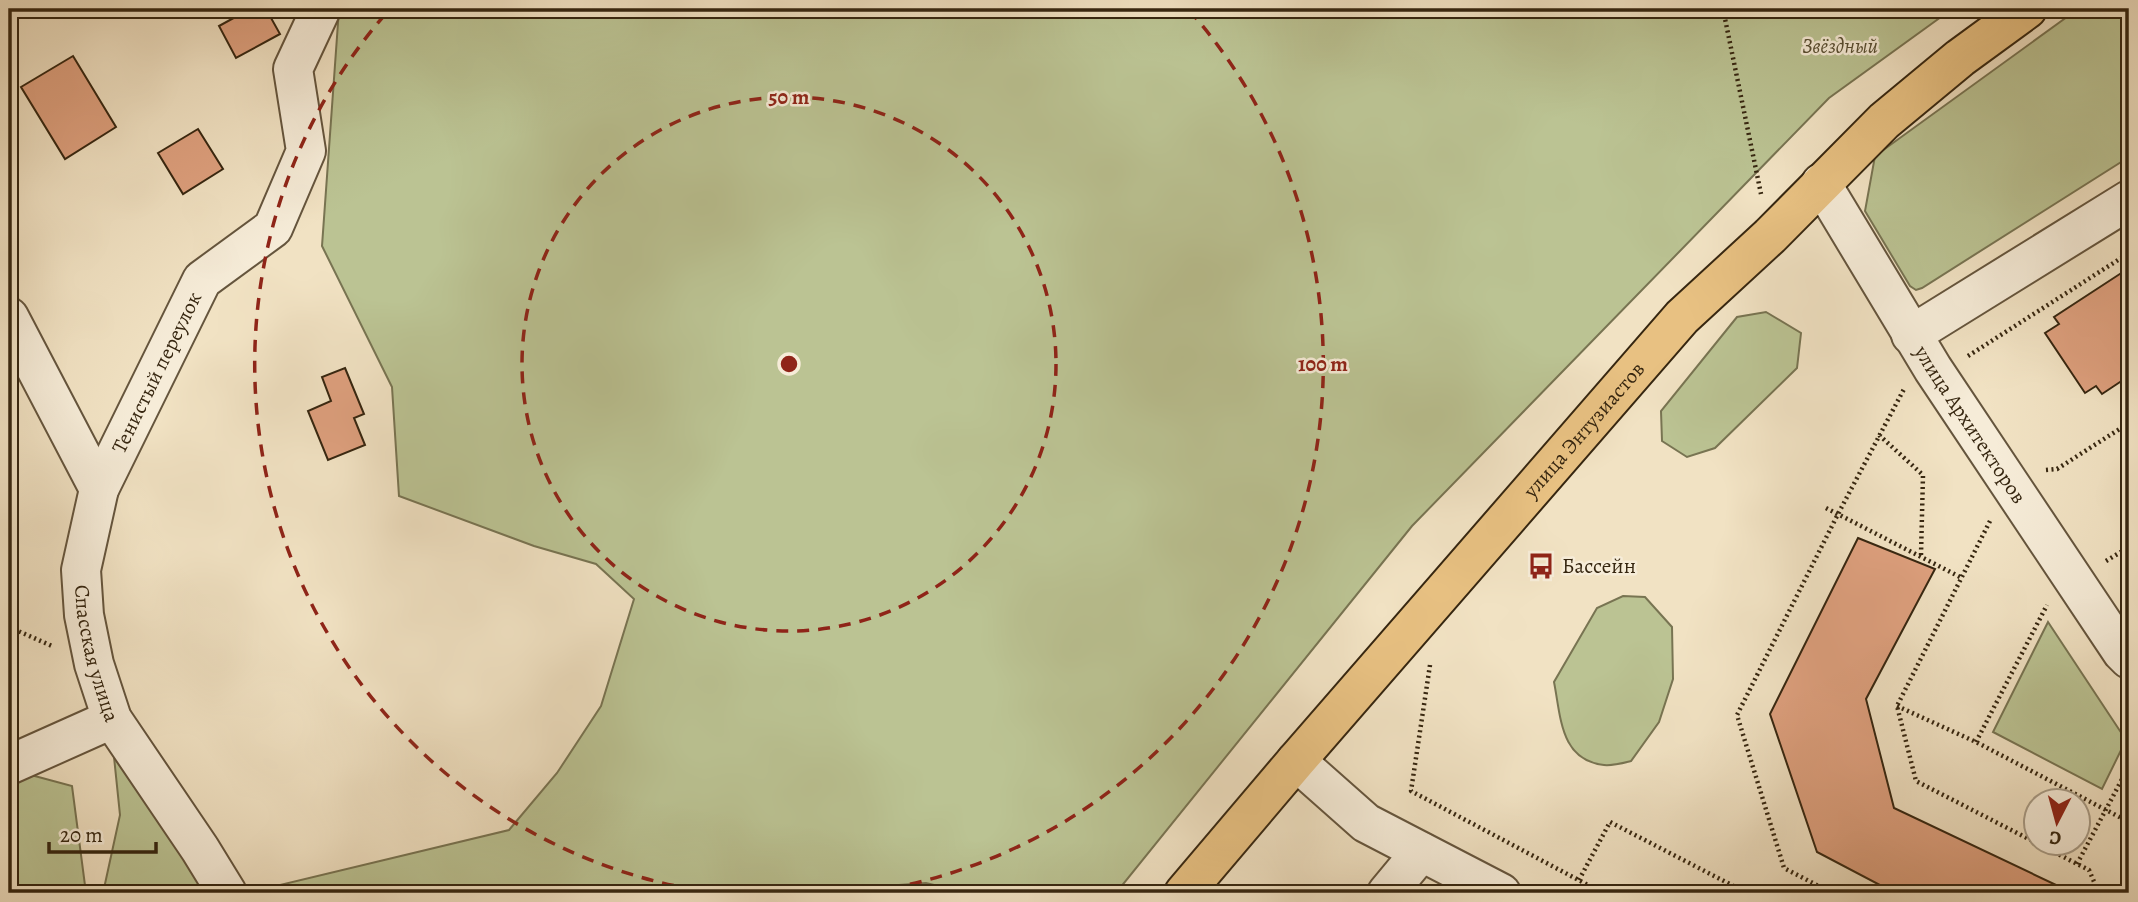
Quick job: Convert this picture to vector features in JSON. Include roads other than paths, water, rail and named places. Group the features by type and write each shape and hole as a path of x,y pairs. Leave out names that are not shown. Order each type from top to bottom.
{"main road":[{"name":"улица Энтузиастов","path":"1184,893 1682,317 1770,236 1884,121 1960,58 2026,9"}],"street":[{"name":"Тенистый переулок","path":"99,489 202,280 273,228 306,151 293,69 321,9"},
{"name":"улица Архитекторов","path":"1822,183 1933,369 2080,591 2129,659"},
{"path":"1912,335 2129,200"},
{"path":"9,317 99,489"},
{"name":"Спасская улица","path":"99,489 81,570 84,615 94,664 112,719 227,893"},
{"path":"9,765 112,719"},
{"path":"1296,761 1366,822 1501,893"},
{"path":"1387,893 1421,852"}],"place":[{"name":"Бассейн","path":"1541,566"}],"park label":[{"name":"Звёздный","path":"1840,46"}]}
